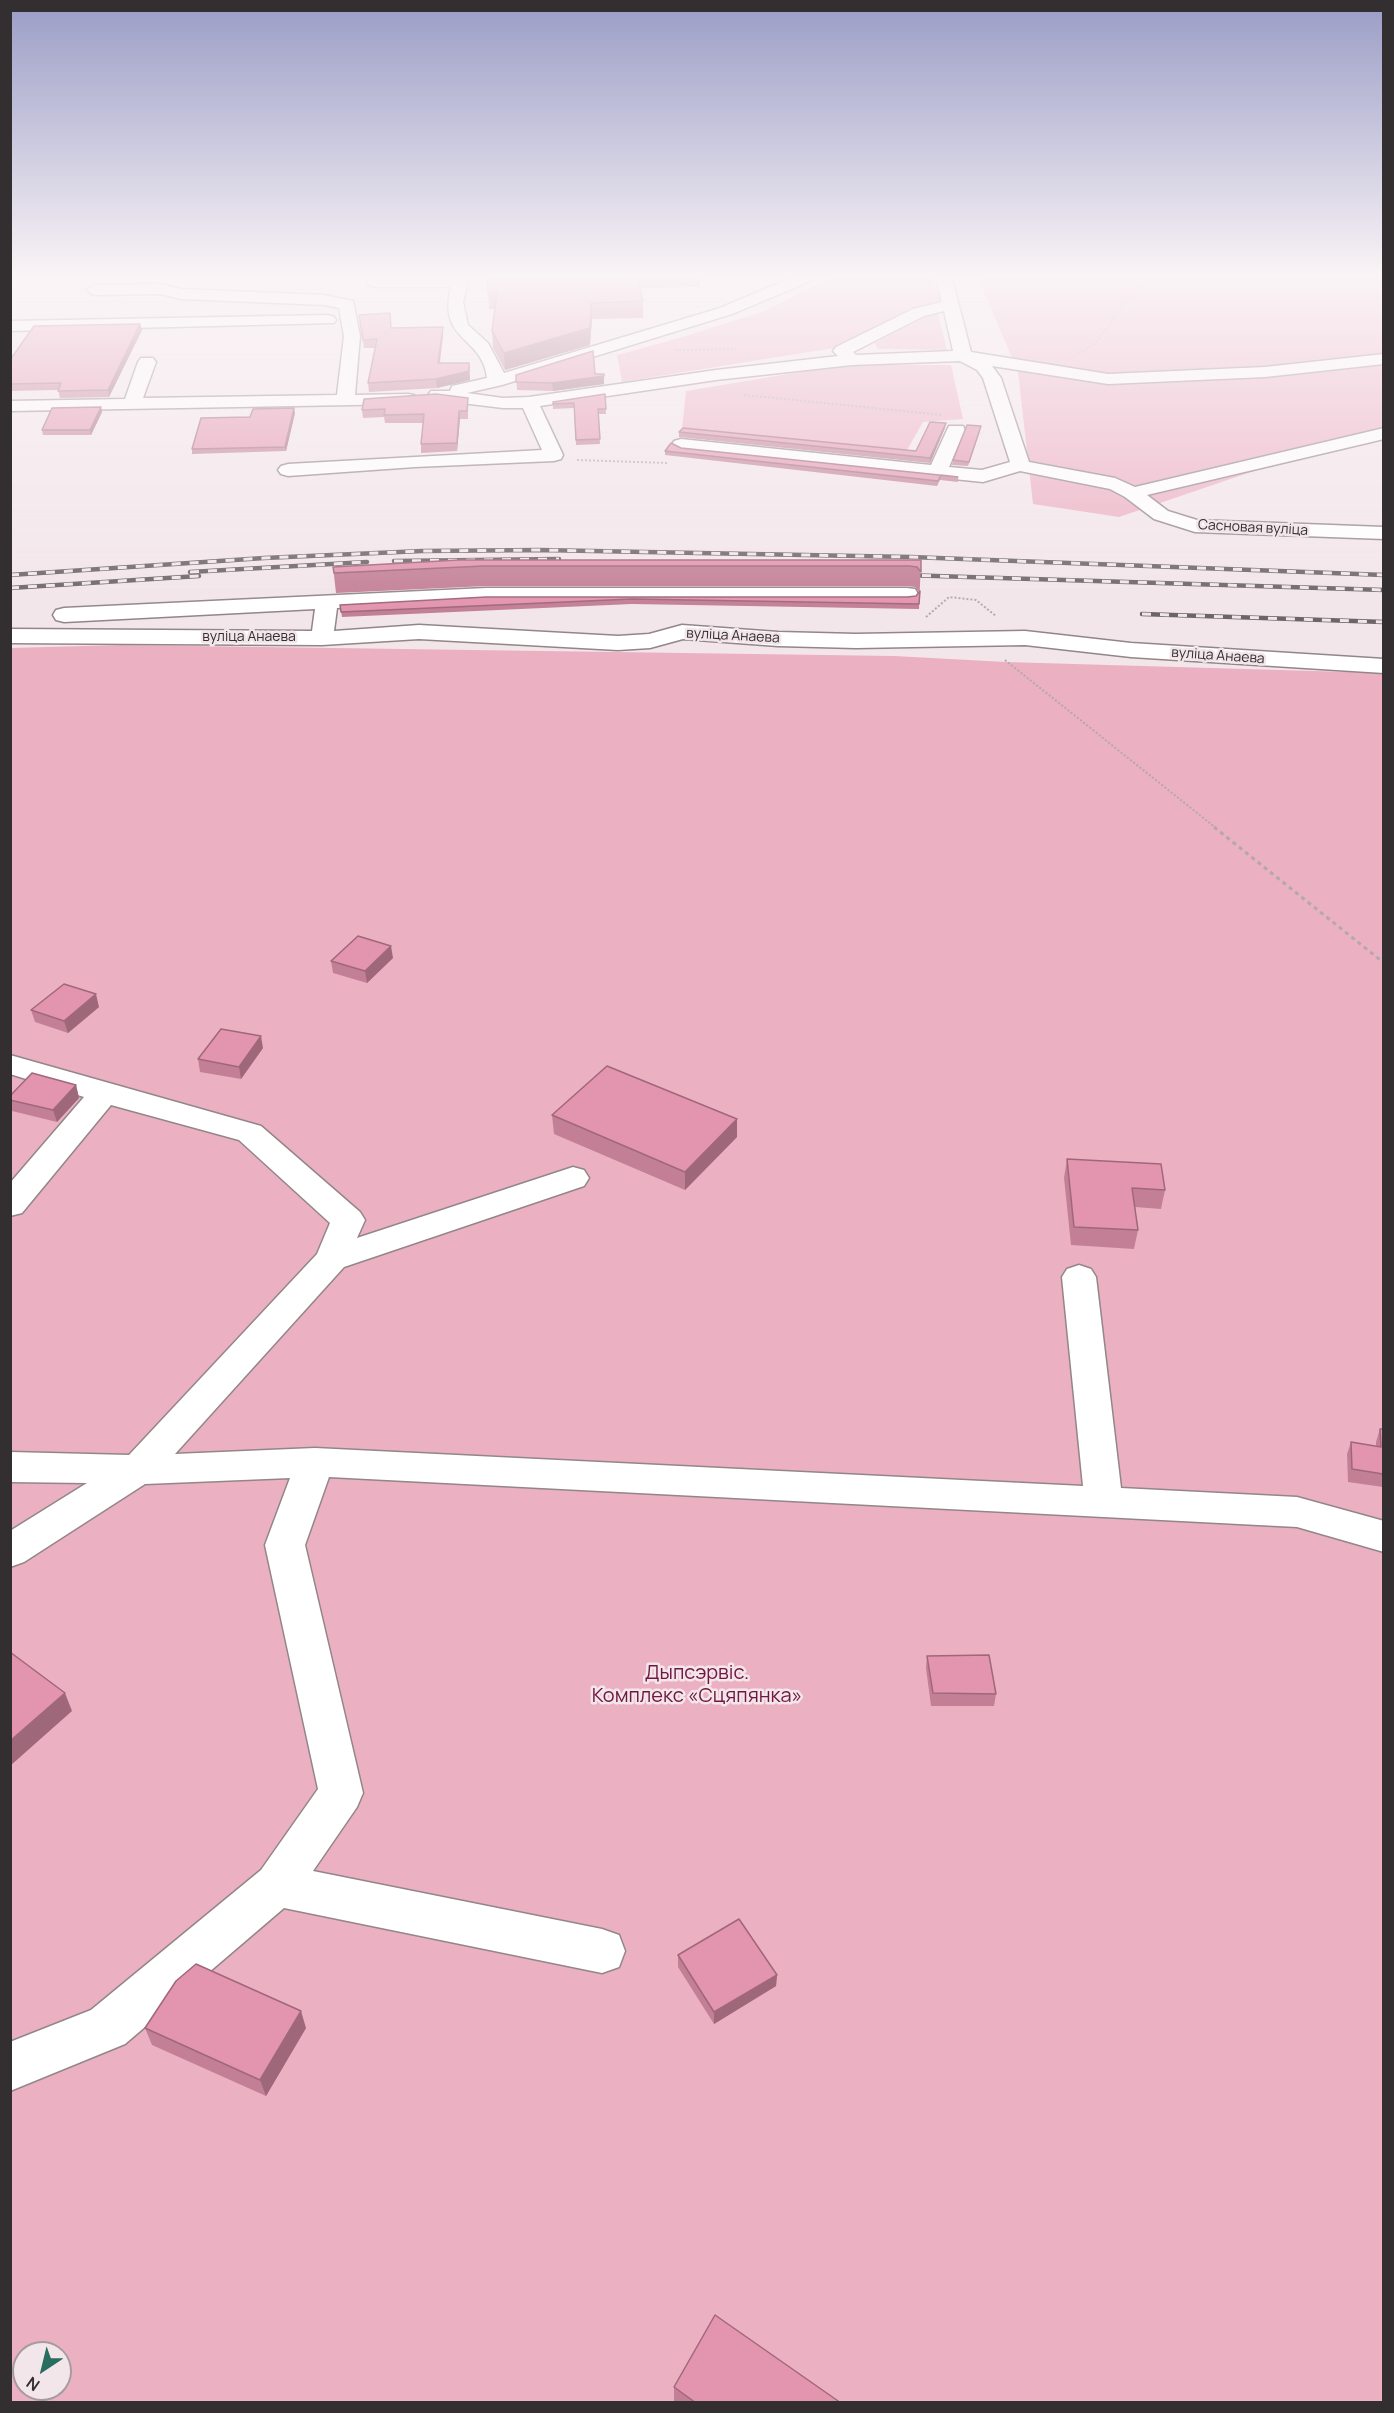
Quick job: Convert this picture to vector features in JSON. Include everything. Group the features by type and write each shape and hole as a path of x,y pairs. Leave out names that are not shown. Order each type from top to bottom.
{"street":[{"path":"132,403 138,388"},
{"path":"345,400 346,388"},
{"path":"10,406 416,399 468,388"},
{"path":"437,395 495,402 529,402 629,388"},
{"path":"681,445 983,476 1021,465 995,388"},
{"path":"288,470 415,461 554,455 529,402"},
{"path":"938,471 952,423"},
{"path":"1132,493 1338,446 1383,433"},
{"name":"Сасновая вуліца","path":"1021,465 1035,470 1115,484 1132,493 1161,515 1195,526 1383,533"},
{"path":"64,615 486,594 907,594"},
{"path":"322,638 327,602"},
{"name":"вуліца Анаева","path":"10,636 322,638 419,632 618,643 650,641 682,632 846,641 995,638 1044,640 1197,655 1383,666"},
{"path":"10,1064 104,1093 250,1133 348,1220 332,1259 138,1470 10,1551"},
{"path":"16,1191 104,1093"},
{"path":"332,1259 573,1178"},
{"path":"1079,1277 1104,1503"},
{"path":"10,2067 108,2027 277,1885 341,1793 285,1545 315,1462"},
{"path":"10,1467 138,1470 315,1462 1297,1512 1383,1537"},
{"path":"277,1885 602,1951"}],"path":[{"path":"740,394 952,423"},
{"path":"995,638 1006,662 1383,963"}],"green space":[{"path":"706,388 956,388 963,419 923,422 907,450 682,429 686,391"},
{"path":"1020,388 1383,388 1383,427 1119,517 1033,504"},
{"name":"Дыпсэрвіс. Комплекс «Сцяпянка»","path":"122,645 894,656 1006,662 1383,673 1383,2402 11,2402 10,648"}],"building":[{"path":"59,388 109,388 108,390 58,391"},
{"path":"436,394 468,398 467,411 459,411 457,443 421,444 424,414 384,415 385,409 362,410 364,399"},
{"path":"605,394 606,409 598,409 600,439 576,440 574,403 553,404 553,402"},
{"path":"101,407 90,430 42,430 52,408"},
{"path":"294,408 285,447 192,449 201,418 250,417 253,409"},
{"path":"930,422 946,423 930,458 679,432 683,428 916,451"},
{"path":"967,425 981,426 969,462 953,460"},
{"path":"671,443 681,448 941,475 938,481 665,451"},
{"path":"459,560 921,560 921,572 917,567 909,566 484,566 334,573 333,567"},
{"path":"920,591 919,604 632,599 341,612 340,605 486,597 907,597 916,596"},
{"path":"358,936 391,946 365,971 331,961"},
{"path":"64,984 96,994 64,1021 31,1010"},
{"path":"221,1029 261,1036 239,1067 198,1059"},
{"path":"607,1066 737,1119 685,1172 552,1115"},
{"path":"32,1073 76,1085 53,1110 10,1100 10,1096"},
{"path":"1067,1159 1161,1164 1165,1190 1132,1188 1138,1230 1074,1227"},
{"path":"1380,1429 1383,1429 1383,1474 1352,1469 1351,1442 1381,1447"},
{"path":"10,1652 65,1693 10,1741"},
{"path":"989,1655 996,1694 933,1693 927,1656"},
{"path":"739,1919 777,1975 714,2012 678,1955"},
{"path":"196,1964 301,2011 260,2080 145,2028 176,1981"},
{"path":"715,2315 841,2403 696,2403 674,2387"}],"railway":[{"path":"10,575 264,558 422,551 540,550 911,557 1384,575"},
{"path":"394,561 559,559"},
{"path":"190,572 367,562"},
{"path":"904,575 1384,590"},
{"path":"10,588 199,576"},
{"path":"1142,614 1384,622"}]}
